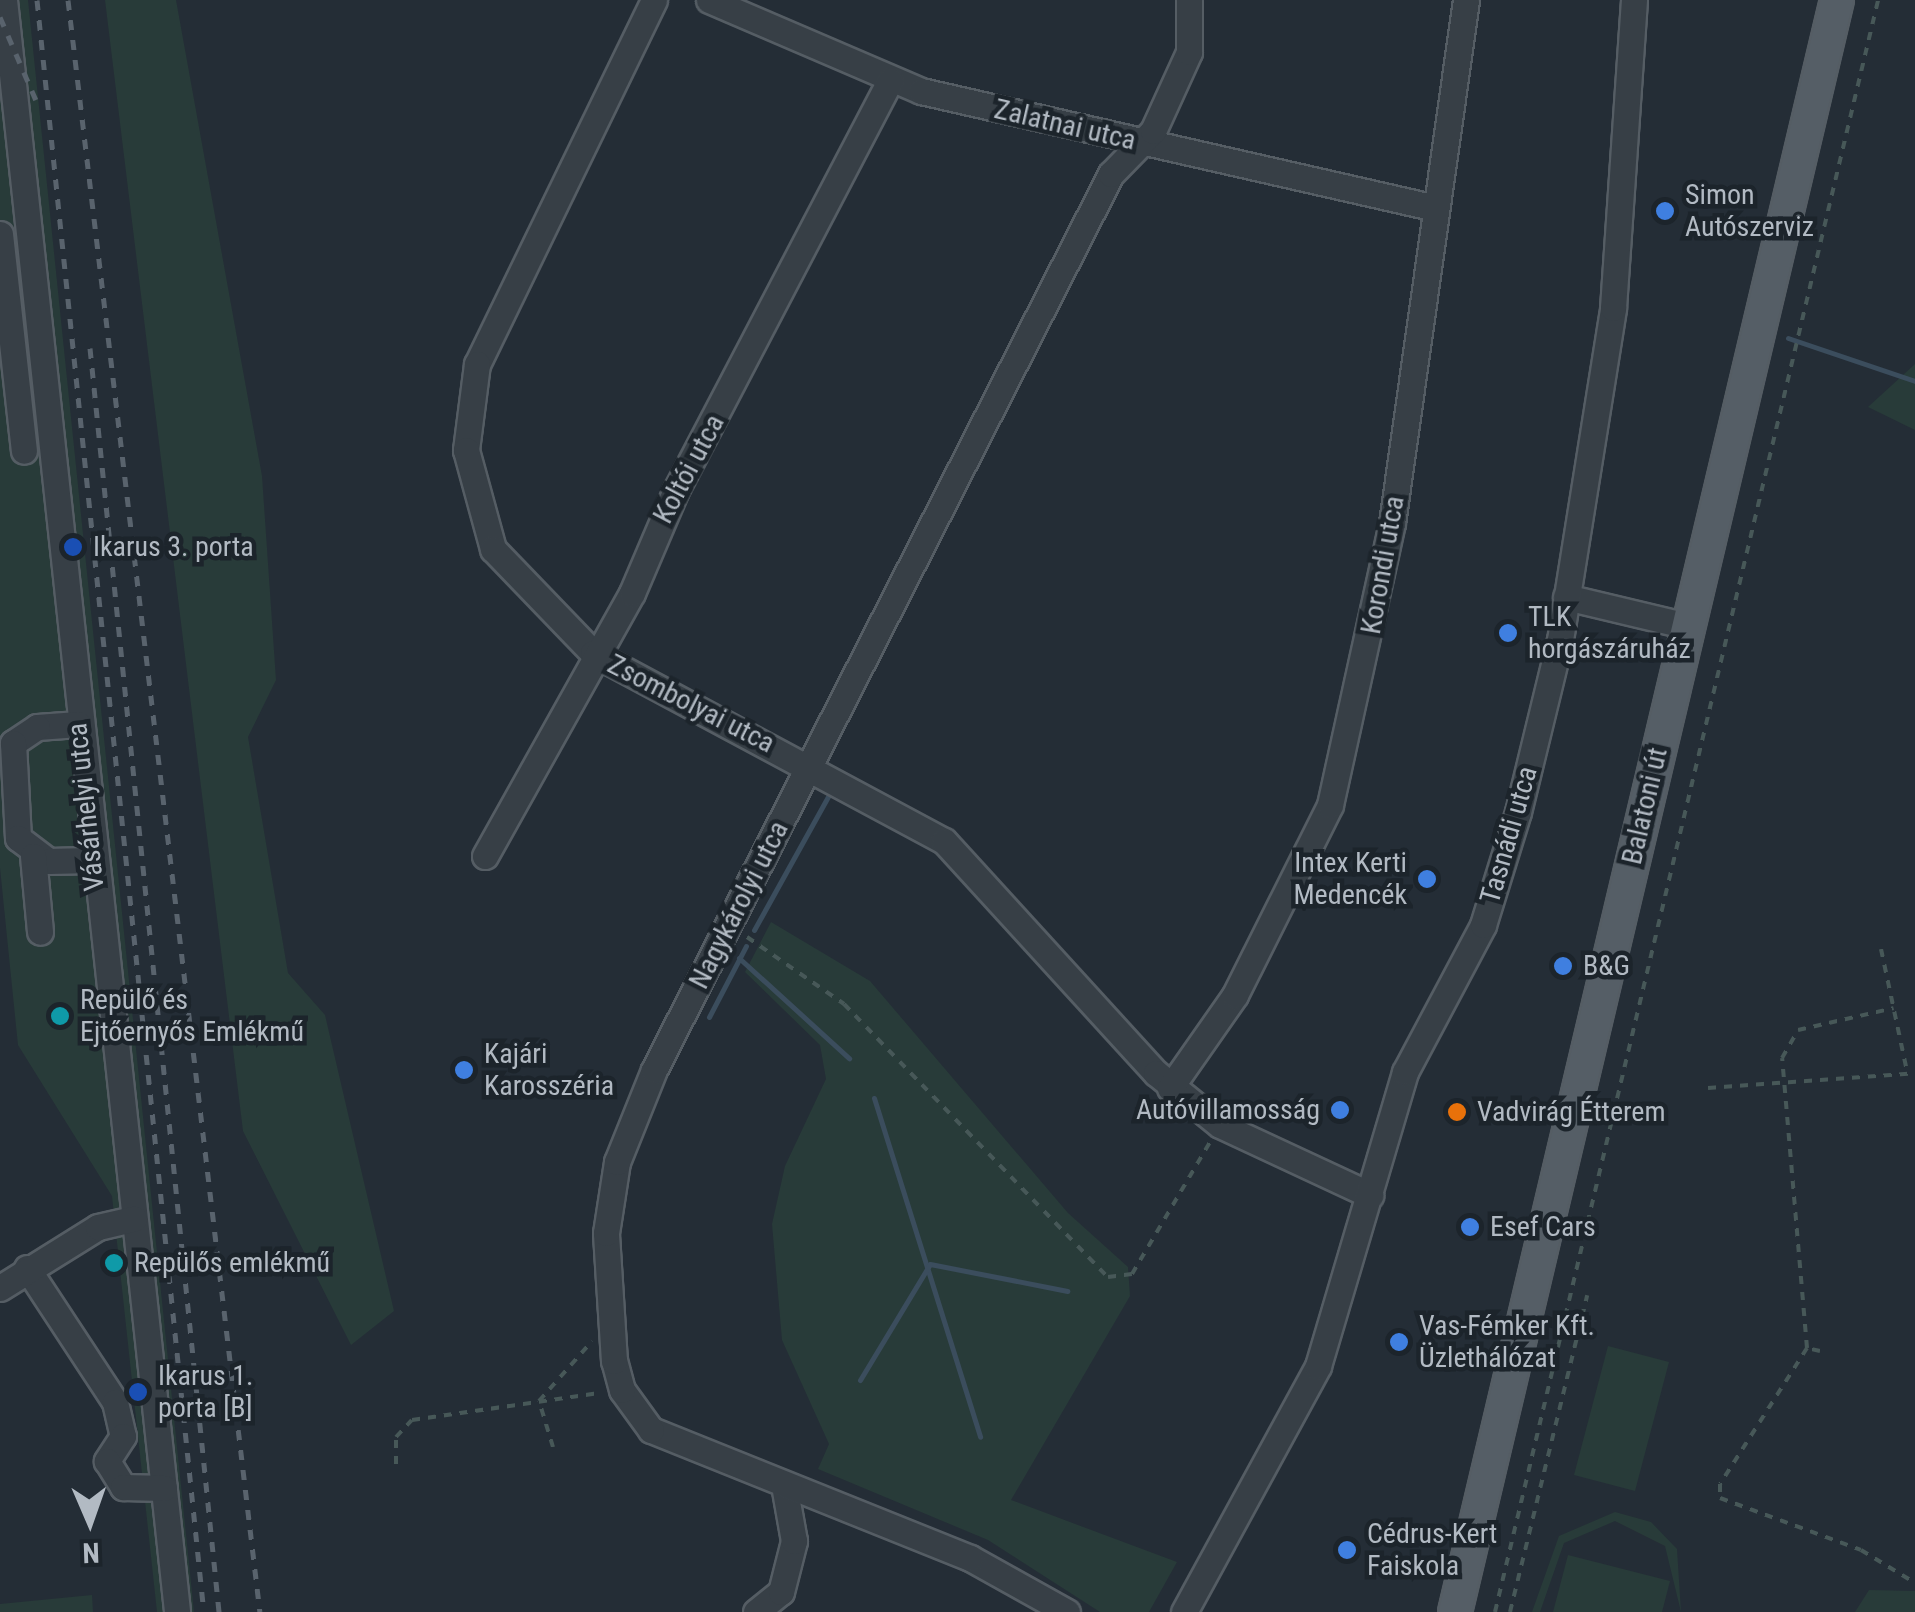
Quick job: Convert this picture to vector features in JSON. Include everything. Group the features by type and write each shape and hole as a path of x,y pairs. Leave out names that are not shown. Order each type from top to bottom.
{"main road":[{"name":"Balatoni út","path":"1455,1612 1836,0"}],"street":[{"name":"Vásárhelyi utca","path":"4,0 18,448 78,724 177,1612"},
{"name":"Zsombolyai utca","path":"654,0 496,312 468,407 469,486 493,549 594,653 904,814 975,868 1170,1088 1220,1125 1370,1194"},
{"name":"Zalatnai utca","path":"708,0 890,80 1142,144 1436,208"},
{"name":"Nagykárolyi utca","path":"622,1390 610,1333 606,1233 617,1162 728,926 1111,174 1142,144 1189,52 1189,0"},
{"name":"Korondi utca","path":"1170,1088 1234,995 1330,805 1392,523 1466,0"},
{"name":"Tasnádi utca","path":"1184,1612 1310,1382 1405,1072 1494,894 1566,597 1618,269 1634,0"},
{"name":"Koltói utca","path":"485,856 890,80"},
{"path":"0,234 18,448"},
{"path":"1566,597 1688,626"},
{"path":"40,932 33,856 18,838 13,743 37,727 78,724"},
{"path":"33,856 92,860"},
{"path":"0,1288 98,1227 134,1219"},
{"path":"27,1268 115,1402 123,1436 107,1461 119,1481 164,1488"},
{"path":"622,1390 673,1444 970,1558 1067,1612"},
{"path":"756,1612 781,1592 794,1541 784,1485"}],"path":[{"path":"1495,1612 1878,0"},
{"path":"728,926 844,1004 1108,1277 1132,1274 1220,1125"},
{"path":"1882,949 1907,1071"},
{"path":"1894,1008 1798,1030 1782,1058 1808,1348 1720,1484 1720,1498 1861,1550 1915,1583"},
{"path":"1708,1088 1782,1088 1915,1073"},
{"path":"1510,1612 1587,1296"},
{"path":"539,1402 586,1344 610,1333"},
{"path":"1808,1348 1820,1351"},
{"path":"396,1464 396,1437 412,1420 622,1390"},
{"path":"539,1402 553,1447"}],"green space":[{"path":"0,0 28,0 194,1612 157,1612 112,1196 18,1045 0,868"},
{"path":"105,0 176,0 262,476 276,680 248,737 288,973 325,1015 394,1311 351,1345 243,1131"},
{"path":"1915,364 1915,430 1868,407"},
{"path":"771,922 870,981 1068,1213 1128,1267 1130,1296 1011,1500 1177,1562 1149,1612 1100,1612 988,1540 818,1469 829,1444 782,1340 772,1224 785,1166 826,1079 820,1045 745,972"},
{"path":"1608,1346 1669,1362 1635,1491 1574,1475"},
{"path":"1615,1512 1651,1522 1677,1549 1681,1612 1665,1546 1615,1521 1564,1543 1540,1612 1532,1612 1559,1536"},
{"path":"1568,1555 1670,1581 1662,1612 1553,1612"},
{"path":"1869,1590 1915,1591 1915,1612 1855,1612"},
{"path":"92,1595 93,1612 0,1612 0,1604"}],"waterway":[{"path":"1788,338 1915,381"},
{"path":"754,930 830,793"},
{"path":"709,1017 746,946"},
{"path":"739,958 849,1058"},
{"path":"874,1098 980,1437"},
{"path":"930,1264 1067,1291"},
{"path":"860,1380 930,1264"}],"railway":[{"path":"37,0 204,1612"},
{"path":"68,0 260,1612"},
{"path":"0,17 39,107"},
{"path":"90,348 219,1612"}],"place":[{"name":"Simon Autószerviz","path":"1665,211"},
{"name":"Ikarus 3. porta","path":"73,547"},
{"name":"TLK horgászáruház","path":"1508,633"},
{"name":"Intex Kerti Medencék","path":"1427,879"},
{"name":"B&G","path":"1563,966"},
{"name":"Repülő és Ejtőernyős Emlékmű","path":"60,1016"},
{"name":"Kajári Karosszéria","path":"464,1070"},
{"name":"Autóvillamosság","path":"1340,1110"},
{"name":"Vadvirág Étterem","path":"1457,1112"},
{"name":"Esef Cars","path":"1470,1227"},
{"name":"Repülős emlékmű","path":"114,1263"},
{"name":"Vas-Fémker Kft. Üzlethálózat","path":"1399,1342"},
{"name":"Ikarus 1. porta [B]","path":"138,1392"},
{"name":"Cédrus-Kert Faiskola","path":"1347,1550"}]}
